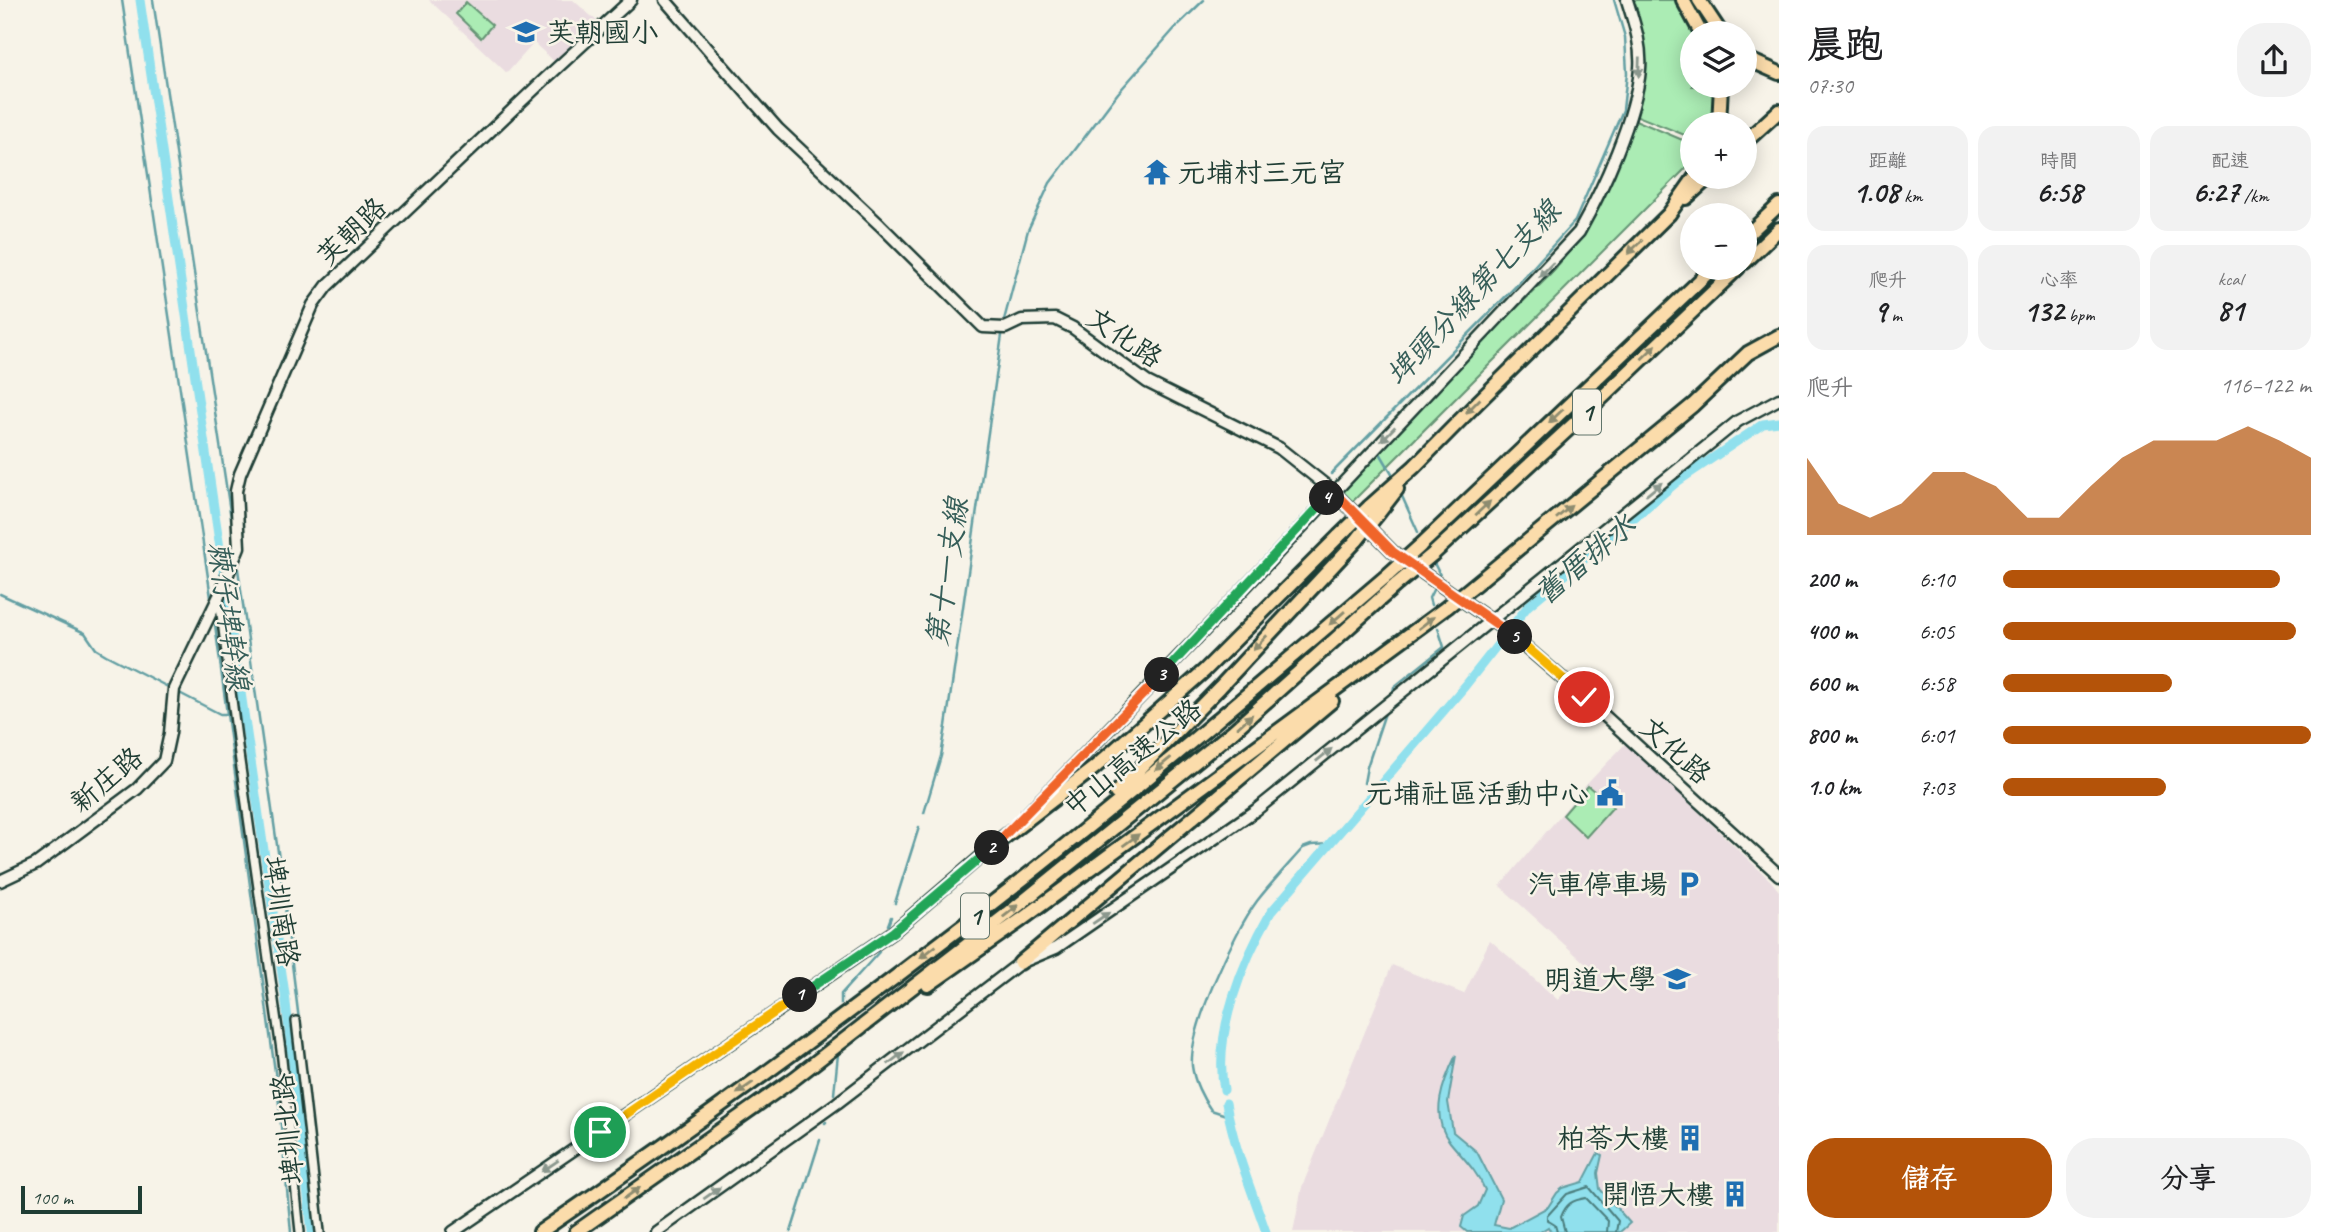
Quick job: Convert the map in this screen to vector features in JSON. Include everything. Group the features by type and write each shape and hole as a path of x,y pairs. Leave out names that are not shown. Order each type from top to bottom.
{"highway":[{"path":"1683,0 1694,21"},
{"path":"1699,0 1713,21"},
{"path":"1757,63 1779,72"},
{"path":"1757,131 1779,111"},
{"path":"1669,214 1687,189"},
{"path":"1002,839 1094,768 1204,671 1339,536 1373,511 1476,402 1696,189"},
{"path":"1757,226 1779,205"},
{"path":"1757,250 1779,229"},
{"name":"中山高速公路","path":"576,1232 796,1077 1015,908 1232,732 1393,579 1420,546 1700,280"},
{"name":"中山高速公路","path":"540,1232 783,1062 958,930 1393,579 1433,554 1725,280"},
{"path":"796,1077 1021,920 1404,640 1693,405 1779,326"},
{"path":"1748,354 1779,336"},
{"path":"958,930 1098,811 1220,687 1357,540 1373,511"},
{"path":"1020,963 1223,796 1404,640"}],"street":[{"name":"芙朝路","path":"219,596 239,547 236,491 240,474 313,305 327,286 631,0"},
{"name":"文化路","path":"665,0 778,129 983,327 1005,328 1022,320 1055,319 1073,328 1147,382 1279,448 1333,491 1393,552 1510,633 1601,712 1779,875"},
{"path":"453,1232 893,932 1002,839 1200,635 1579,232 1593,207 1637,91 1640,67 1638,37 1627,0"},
{"path":"656,1232 837,1103 1020,963 1056,948 1256,810 1495,622 1738,421 1779,399"},
{"name":"新庄路","path":"0,881 36,864 136,789 164,761 174,689 219,596"},
{"name":"埤圳南路","path":"219,596 281,1050 300,1232"},
{"name":"埤圳北路","path":"296,1021 320,1232"}],"shaded area":[{"name":"芙朝國小","path":"429,0 573,0 599,23 555,62 534,43 507,73"},
{"name":"明道大學","path":"1626,743 1779,891 1779,1232 1293,1232 1302,1187 1392,965 1464,994 1490,940 1558,1000 1587,965 1500,886"}],"green space":[{"path":"1632,0 1676,0 1687,21 1680,21 1680,98 1715,98 1715,112 1680,112 1680,133 1635,115 1641,90"},
{"path":"466,2 492,25 481,38 456,14"},
{"path":"1633,119 1680,139 1680,174 1351,503 1339,492 1460,364 1550,275 1576,243 1597,209"},
{"path":"1588,786 1613,807 1586,837 1563,815"}],"water":[{"path":"1456,1055 1448,1102 1453,1132 1477,1152 1501,1199 1494,1225 1509,1228 1548,1207 1563,1188 1583,1182 1598,1153 1602,1155 1598,1173 1600,1189 1630,1223 1620,1232 1551,1232 1548,1227 1540,1232 1467,1232 1461,1227 1464,1216 1478,1206 1485,1190 1474,1171 1450,1142 1440,1121 1440,1099"}],"waterway":[{"path":"122,0 212,604"},
{"name":"棘仔埤幹線","path":"140,0 285,994 312,1232"},
{"path":"153,0 234,538"},
{"name":"第十一支線","path":"1004,320 1028,230 1050,183 1118,93 1176,27 1204,0"},
{"name":"埤頭分線第七支線","path":"1331,474 1517,285 1575,221 1623,110 1627,73 1625,37 1614,0"},
{"name":"第十一支線","path":"924,813 941,756 946,726 1002,335"},
{"name":"舊厝排水","path":"1224,1090 1223,1045 1233,998 1250,952 1271,912 1465,686 1528,606 1677,482 1763,424 1779,422"},
{"path":"1380,453 1393,475"},
{"path":"1401,494 1418,532"},
{"path":"1432,559 1440,575"},
{"path":"237,562 299,1020"},
{"path":"1431,605 1429,598 1434,588"},
{"path":"0,594 85,633 96,649 106,655 220,714 229,714"},
{"path":"214,617 278,1094 291,1232"},
{"path":"1393,692 1394,687 1444,647 1438,628"},
{"path":"1364,783 1385,713"},
{"name":"舊厝排水","path":"1359,813 1360,805"},
{"name":"第十一支線","path":"895,903 919,827"},
{"path":"1229,1116 1211,1110 1193,1072 1193,1049 1205,1005 1226,957 1257,901 1303,848 1331,844"},
{"name":"第十一支線","path":"888,925 891,917"},
{"name":"第十一支線","path":"841,1004 841,994 879,952"},
{"name":"第十一支線","path":"834,1094 838,1054"},
{"name":"舊厝排水","path":"1226,1103 1238,1152 1266,1232"},
{"name":"第十一支線","path":"791,1232 820,1140"},
{"path":"315,1159 324,1232"}],"place":[{"name":"芙朝國小","path":"526,32"},
{"name":"元埔村三元宮","path":"1157,172"},
{"name":"元埔社區活動中心","path":"1610,793"},
{"name":"汽車停車場","path":"1689,884"},
{"name":"明道大學","path":"1677,979"},
{"name":"柏苓大樓","path":"1690,1138"},
{"name":"開悟大樓","path":"1735,1194"}],"route":[{"path":"600,1132 893,932 1002,839 1219,615 1333,491 1393,552 1512,635 1584,697"}]}
